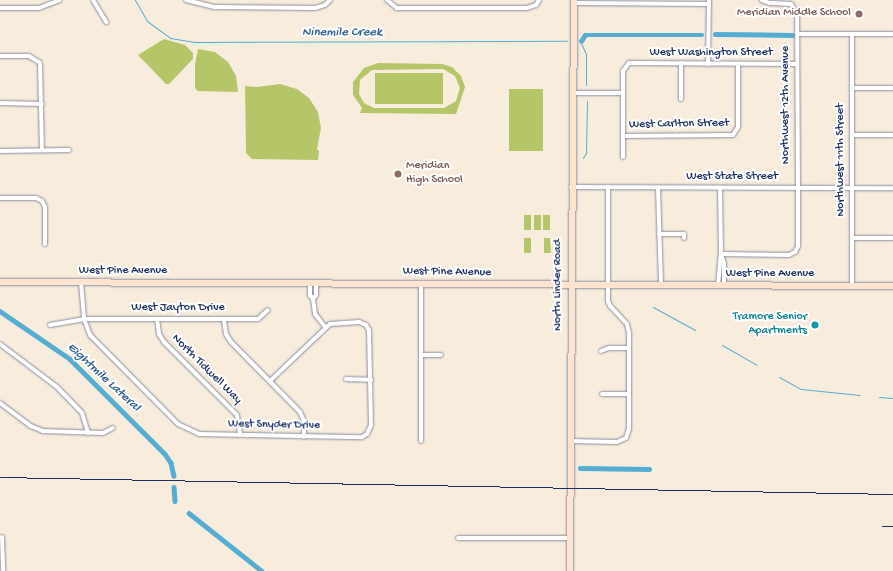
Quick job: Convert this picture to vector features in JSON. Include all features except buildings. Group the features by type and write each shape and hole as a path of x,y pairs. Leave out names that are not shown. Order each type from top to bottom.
{"street":[{"path":"0,8 39,8 60,0"},
{"path":"93,0 106,22"},
{"path":"186,0 215,7 315,8 329,1"},
{"path":"388,1 397,8 527,8 536,5 539,0"},
{"name":"Northwest 12th Avenue","path":"720,254 789,254 795,252 798,246 798,34 794,6 762,0"},
{"path":"574,2 709,2 708,64"},
{"name":"North Linder Road","path":"570,571 570,286 574,2"},
{"path":"798,34 893,34"},
{"name":"Northwest 11th Street","path":"852,34 852,286"},
{"path":"0,56 29,56 37,59 42,67 42,150"},
{"name":"West Washington Street","path":"623,93 625,66 629,64 797,64"},
{"path":"680,99 681,64"},
{"name":"West Carlton Street","path":"623,136 729,136 735,133 738,127 738,64"},
{"path":"852,88 893,88"},
{"path":"573,93 623,93 622,158"},
{"path":"0,103 42,104"},
{"path":"852,135 893,135"},
{"path":"0,150 68,150"},
{"name":"West State Street","path":"571,187 893,188"},
{"path":"570,441 617,442 626,438 629,429 629,348 627,324 608,308 608,188"},
{"path":"658,188 661,286"},
{"path":"718,286 720,254 720,188"},
{"path":"0,198 36,198 42,201 45,207 45,244"},
{"path":"659,234 684,234 684,238"},
{"path":"852,238 893,238"},
{"path":"720,254 724,263 724,286"},
{"name":"West Pine Avenue","path":"0,282 570,286 893,286"},
{"path":"81,283 84,319"},
{"path":"313,284 310,295 313,299 315,314 325,327"},
{"path":"421,284 421,440"},
{"name":"West Jayton Drive","path":"50,325 84,319 258,320 268,310"},
{"name":"West Snyder Drive","path":"84,319 94,339 182,427 199,434 240,436 362,437 367,434 371,425 371,380"},
{"name":"North Tidwell Way","path":"157,319 159,334 164,342 237,415 240,436"},
{"path":"224,320 228,338 300,412 304,421 304,437"},
{"path":"270,381 325,327 339,322 358,322 366,325 370,334 371,380 346,379"},
{"path":"0,344 63,392 82,413 88,432"},
{"path":"601,351 609,348 629,348"},
{"path":"421,355 440,355"},
{"path":"602,394 629,394"},
{"path":"1,406 31,426 43,431 104,432 113,428"},
{"path":"2,537 3,571"},
{"path":"458,538 570,538"}],"green space":[{"path":"164,39 185,45 193,53 193,59 169,84 166,84 138,55"},
{"path":"198,49 215,52 228,62 236,76 238,92 198,91 195,88 195,64"},
{"path":"378,63 442,64 452,67 461,76 465,87 456,114 360,113 362,108 353,95 353,82 364,68","holes":["443,69 455,76 460,88 456,101 444,108 374,108 364,103 359,94 360,80 372,70"]},
{"path":"375,73 443,73 443,104 375,104"},
{"path":"280,84 297,89 309,98 318,112 321,128 317,149 319,151 318,160 252,159 246,153 245,86 257,87"},
{"path":"509,89 543,89 543,151 509,151"},
{"path":"524,215 531,215 531,230 524,230"},
{"path":"534,215 541,215 541,230 534,230"},
{"path":"543,215 550,215 550,230 543,230"},
{"path":"524,238 531,238 531,253 524,253"},
{"path":"544,238 550,238 551,253 544,253"}],"waterway":[{"name":"Ninemile Creek","path":"135,0 147,21 170,38 195,42 567,41"},
{"path":"715,34 792,35"},
{"path":"581,41 585,35 702,35"},
{"name":"Ninemile Creek","path":"580,41 586,54 586,85"},
{"name":"Ninemile Creek","path":"583,158 586,153 587,101"},
{"name":"Ninemile Creek","path":"653,307 695,330"},
{"name":"Eightmile Lateral","path":"0,311 70,359 165,454 171,463 174,476"},
{"name":"Ninemile Creek","path":"722,345 757,365"},
{"name":"Ninemile Creek","path":"779,377 801,389 860,395"},
{"name":"Ninemile Creek","path":"879,397 893,398"},
{"path":"580,468 649,469"},
{"name":"Eightmile Lateral","path":"174,487 175,501"},
{"name":"Eightmile Lateral","path":"189,513 262,571"}],"railway":[{"path":"0,477 893,494"},
{"path":"882,526 893,526"}],"place":[{"name":"Meridian Middle School","path":"859,14"},
{"name":"Meridian High School","path":"398,174"},
{"name":"Tramore Senior Apartments","path":"815,325"}]}
